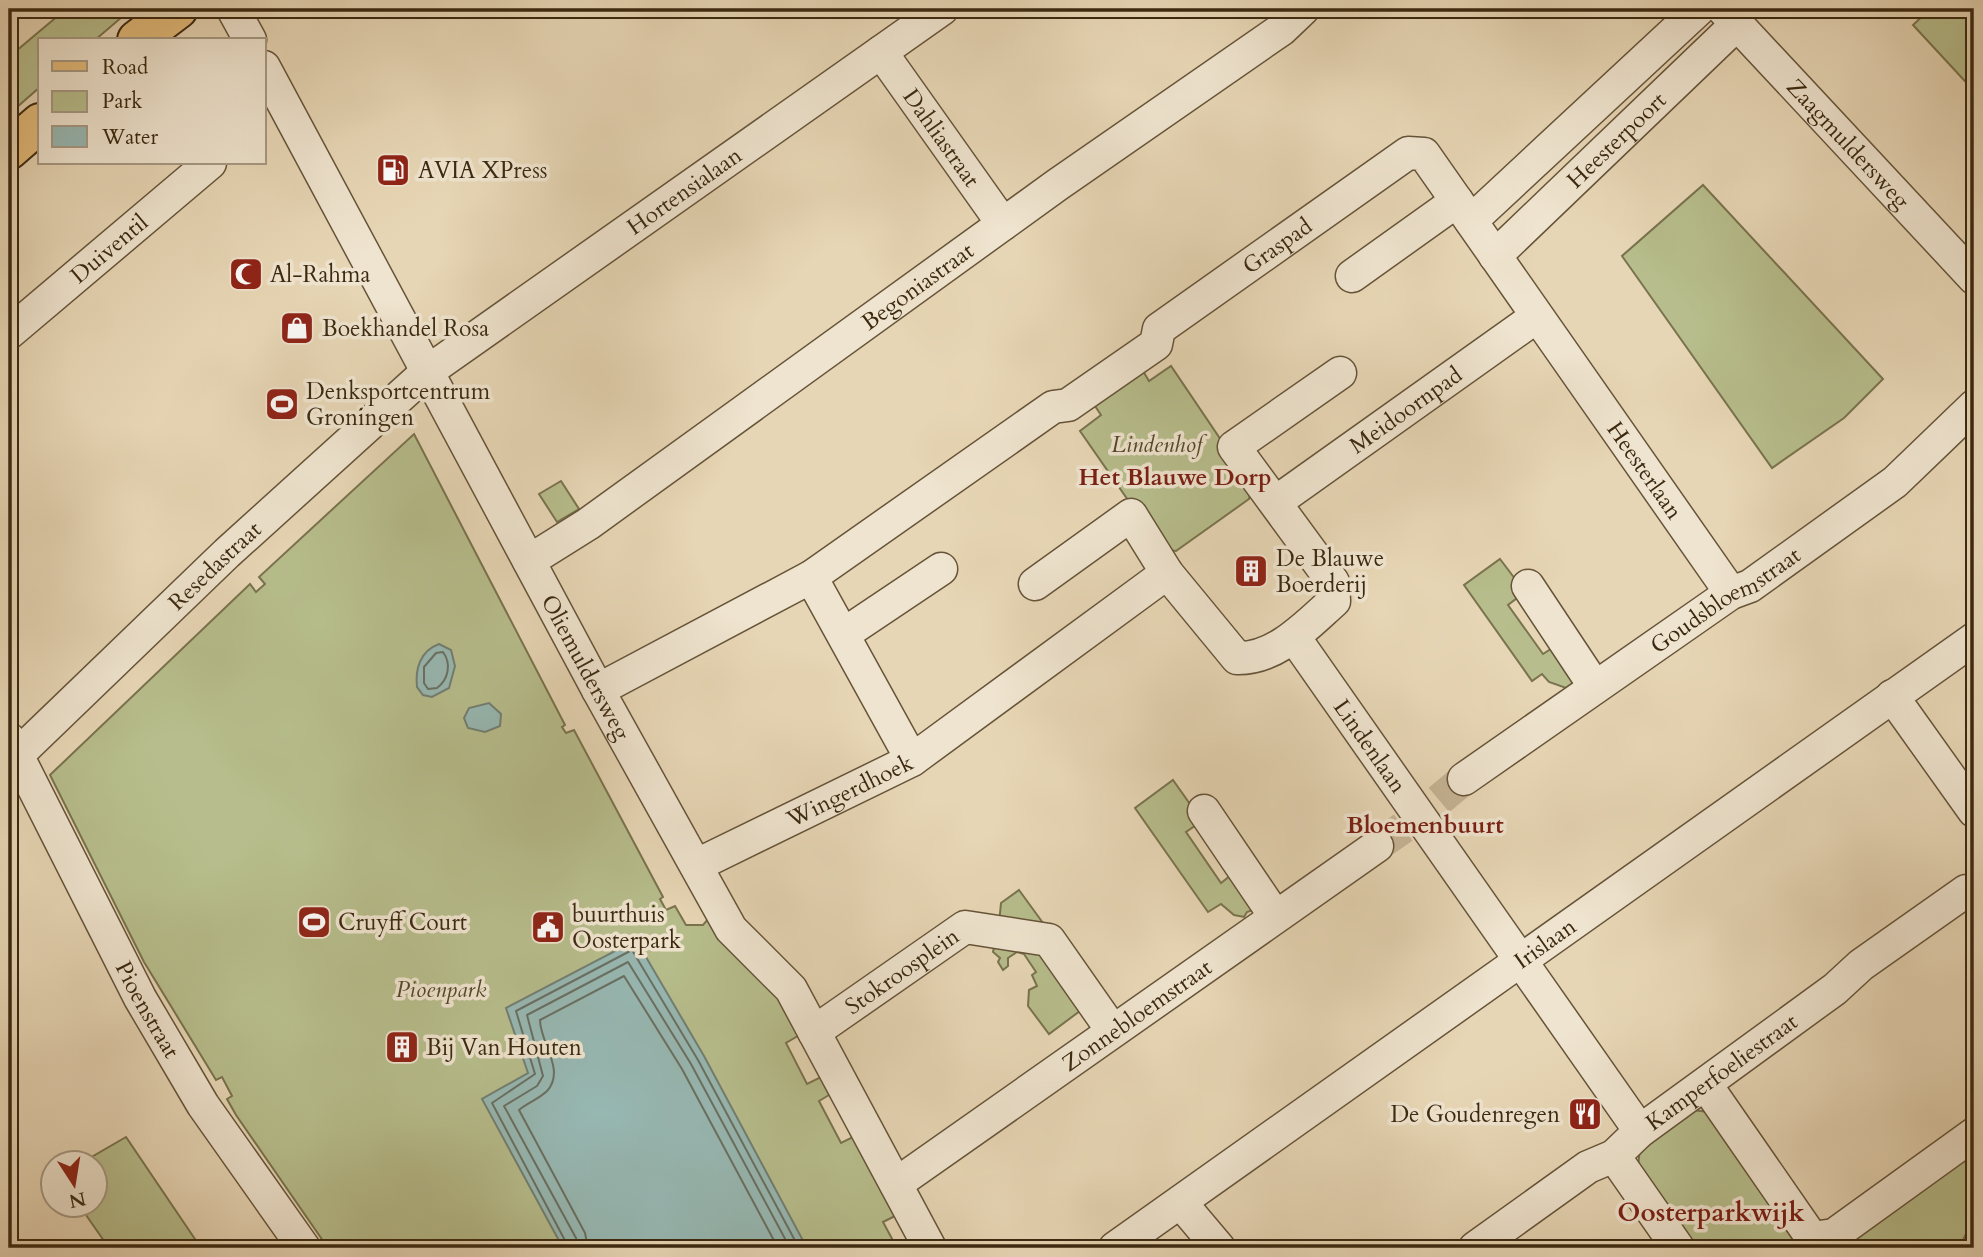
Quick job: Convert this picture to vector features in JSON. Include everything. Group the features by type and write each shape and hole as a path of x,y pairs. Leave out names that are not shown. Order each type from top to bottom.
{"main road":[{"path":"140,38 178,9"},
{"path":"9,150 38,125"}],"street":[{"path":"233,9 249,38"},
{"name":"Hortensialaan","path":"427,372 942,9"},
{"name":"Begoniastraat","path":"529,561 588,524 1003,224 1282,29 1303,9"},
{"name":"Heesterpoort","path":"1352,276 1464,211 1724,13"},
{"name":"Heesterpoort","path":"1495,256 1724,13"},
{"name":"Zaagmuldersweg","path":"1724,13 1974,278"},
{"name":"Dahliastraat","path":"881,52 1003,224"},
{"name":"Oliemuldersweg","path":"266,76 273,109 427,372 730,929 791,989 930,1248"},
{"name":"Graspad","path":"811,577 1053,407 1068,405 1156,344 1160,330 1408,153 1424,155 1464,211"},
{"name":"Duiventil","path":"9,333 209,164"},
{"path":"1464,211 1536,317"},
{"name":"Heesterlaan","path":"1536,317 1731,593"},
{"name":"Meidoornpad","path":"1276,502 1536,317"},
{"name":"Resedastraat","path":"11,752 427,372"},
{"path":"1035,584 1131,515 1167,573 1237,658 1255,658 1294,637 1334,601 1333,582 1234,447 1340,373"},
{"name":"Goudsbloemstraat","path":"1464,779 1731,593 1750,586 1895,482 1974,406"},
{"path":"844,634 941,569"},
{"path":"912,760 1167,573"},
{"path":"598,690 811,577"},
{"name":"Wingerdhoek","path":"697,865 912,760 811,577"},
{"path":"1528,586 1595,687"},
{"name":"Lindenlaan","path":"1294,637 1522,958 1640,1131"},
{"name":"Irislaan","path":"1115,1248 1974,639"},
{"path":"1892,696 1974,811"},
{"name":"Pioenstraat","path":"11,752 140,998 203,1105 304,1248"},
{"path":"1204,811 1275,916"},
{"name":"Zonnebloemstraat","path":"896,1184 1377,846"},
{"name":"Kamperfoeliestraat","path":"1475,1248 1588,1167 1614,1156 1640,1131 1835,989 1861,965 1966,891"},
{"name":"Stokroosplein","path":"814,1032 964,927 1049,940 1112,1030"},
{"path":"1706,1085 1812,1238 1834,1235 1974,1134"},
{"path":"1614,1156 1678,1248"},
{"path":"1181,1203 1219,1248"}],"green space":[{"path":"66,9 129,11 97,38 38,38 38,89 9,114 9,57"},
{"path":"1930,9 1974,9 1974,91 1913,25"},
{"path":"1703,185 1883,379 1844,418 1772,468 1622,256"},
{"name":"Lindenhof","path":"1140,366 1149,381 1171,366 1252,486 1249,499 1176,551 1162,549 1080,431 1101,415 1091,400"},
{"name":"Pioenpark","path":"414,434 565,725 562,727 566,733 574,730 663,897 660,899 666,910 675,906 686,925 703,925 709,918 778,992 803,1033 786,1043 807,1084 825,1075 834,1092 819,1101 841,1143 857,1135 899,1214 883,1222 897,1248 328,1248 236,1115 227,1099 232,1096 222,1077 216,1080 144,962 50,775 250,584 256,592 265,584 259,577"},
{"path":"561,481 579,509 557,522 539,494"},
{"path":"1500,559 1525,592 1508,605 1543,654 1560,643 1576,681 1566,688 1549,682 1542,674 1532,681 1464,585"},
{"path":"1173,780 1202,821 1186,832 1221,883 1236,871 1253,910 1247,912 1244,917 1234,915 1221,904 1208,912 1135,808"},
{"path":"1019,890 1051,934 999,924 1001,903"},
{"path":"996,938 1046,947 1088,1005 1049,1034 1028,1006 1029,990 1037,986 1032,975 1036,972 1024,954 1017,952 1008,958 1008,966 1003,970 998,962 1000,958 993,952"},
{"path":"1693,1110 1708,1112 1800,1241 1789,1248 1687,1248 1637,1178 1640,1147"},
{"path":"126,1137 201,1248 109,1248 88,1218 108,1218 107,1148"},
{"path":"1974,1151 1974,1218 1959,1248 1837,1248"}],"water":[{"path":"439,644 451,650 455,666 449,688 432,697 423,695 417,687 417,674 423,656"},
{"path":"489,703 501,714 500,726 485,732 468,728 464,718 469,708"},
{"path":"636,940 704,1056 807,1248 563,1248 482,1099 528,1073 506,1008"}],"tunnel":[{"path":"1439,800 1464,779"},
{"path":"1377,846 1404,827"}],"place":[{"name":"AVIA XPress","path":"393,170"},
{"name":"Al-Rahma","path":"246,274"},
{"name":"Boekhandel Rosa","path":"297,328"},
{"name":"Denksportcentrum Groningen","path":"282,404"},
{"name":"De Blauwe Boerderij","path":"1251,571"},
{"name":"Cruyff Court","path":"314,922"},
{"name":"buurthuis Oosterpark","path":"548,927"},
{"name":"Bij Van Houten","path":"402,1047"},
{"name":"De Goudenregen","path":"1585,1114"}],"district":[{"name":"Het Blauwe Dorp","path":"1175,477"},
{"name":"Bloemenbuurt","path":"1425,825"},
{"name":"Oosterparkwijk","path":"1711,1212"}]}
